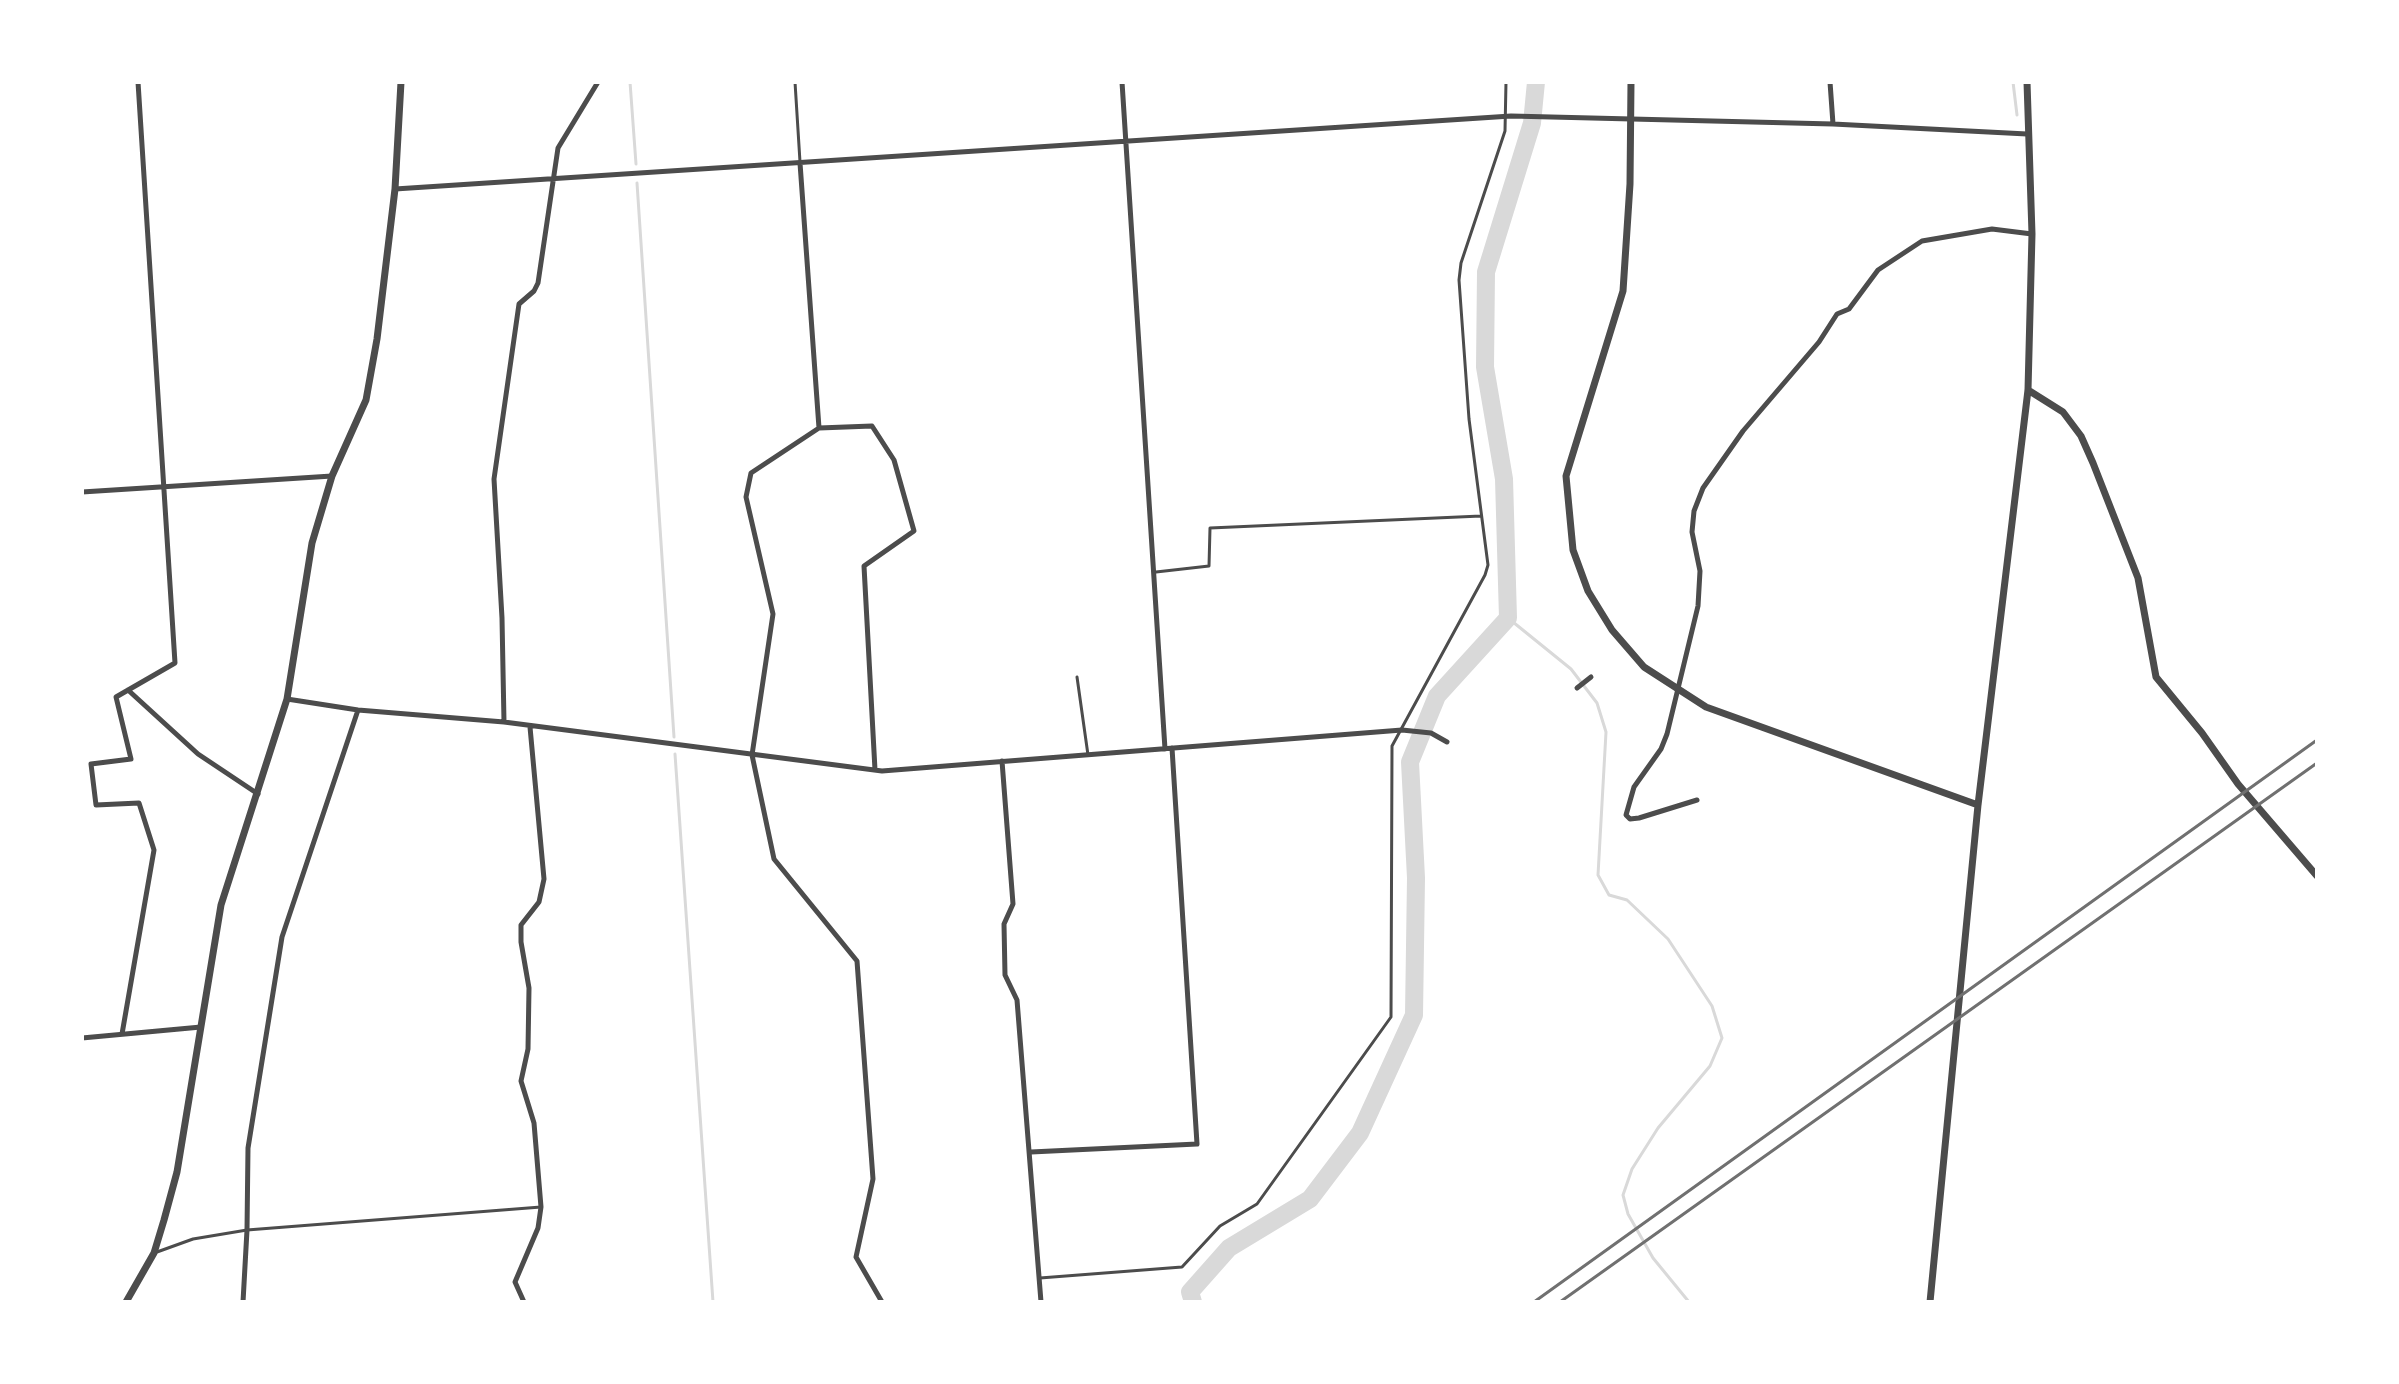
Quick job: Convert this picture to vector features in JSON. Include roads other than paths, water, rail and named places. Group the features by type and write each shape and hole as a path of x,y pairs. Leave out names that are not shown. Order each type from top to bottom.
{"street":[{"path":"122,1034 154,850 139,803 96,805 91,764 131,759 116,697 175,663 138,82"},
{"path":"126,1302 154,1253 177,1172 221,905 287,699 312,543 332,476 366,400 377,339 395,189 401,82"},
{"path":"504,722 494,479 519,304 534,291 538,283 558,148 598,82"},
{"path":"1031,1152 1197,1144 1154,572 1122,82"},
{"path":"1631,82 1630,184 1623,291 1566,476 1573,550 1588,591 1612,630 1644,667 1706,707 1978,805"},
{"path":"1830,82 1833,124"},
{"path":"1930,1302 1978,805 2028,390 2032,234 2027,82"},
{"path":"395,189 1506,117 1833,124 2027,134"},
{"path":"800,163 819,428"},
{"path":"1697,800 1639,818 1630,819 1626,815 1634,787 1661,749 1678,690 1700,589 1700,571 1692,532 1697,498 1743,431 1785,385 1837,314 1849,309 1878,270 1922,241 1992,229 2032,234"},
{"path":"2028,390 2063,412 2087,449 2138,578 2156,677 2202,733 2238,784 2317,876"},
{"path":"875,770 864,566 914,531 894,460 872,426 819,428 751,473 746,497 773,614 752,755 774,859 857,961 873,1179 856,1257 882,1302"},
{"path":"82,492 332,476"},
{"path":"1577,688 1591,677"},
{"path":"128,690 198,754 258,794"},
{"path":"287,699 358,710 504,722 875,770 1411,729 1431,733 1447,742"},
{"path":"243,1302 248,1148 282,937 358,710"},
{"path":"524,1302 515,1282 538,1228 541,1207 534,1123 521,1081 528,1049 529,988 521,925 539,902 544,879 530,727"},
{"path":"1002,761 1013,904 1004,924 1005,975 1017,1000 1041,1302"},
{"path":"82,1038 201,1027"}],"lane":[{"path":"795,82 800,163"},
{"path":"1040,1278 1182,1267 1220,1226 1257,1204 1391,1017 1392,746 1488,565 1469,419 1459,280 1461,263 1505,131 1506,82"},
{"path":"1154,572 1209,566 1210,528 1481,516"},
{"path":"1077,677 1088,755"},
{"path":"154,1253 193,1239 247,1230 541,1207"}],"waterway":[{"path":"630,82 636,164"},
{"path":"1193,1302 1190,1292 1229,1248 1310,1199 1360,1133 1414,1015 1416,878 1410,762 1437,696 1508,618 1504,479 1485,367 1486,272 1532,123 1536,82"},
{"path":"2013,82 2017,115"},
{"path":"637,183 674,737"},
{"path":"1508,618 1571,669 1597,703 1606,732 1598,875 1609,895 1627,900 1668,939 1712,1006 1722,1038 1710,1066 1658,1128 1632,1169 1623,1195 1628,1214 1653,1258 1689,1302"},
{"path":"675,754 713,1302"}],"railway":[{"path":"1534,1302 2317,740"},
{"path":"1560,1302 2317,763"}]}
